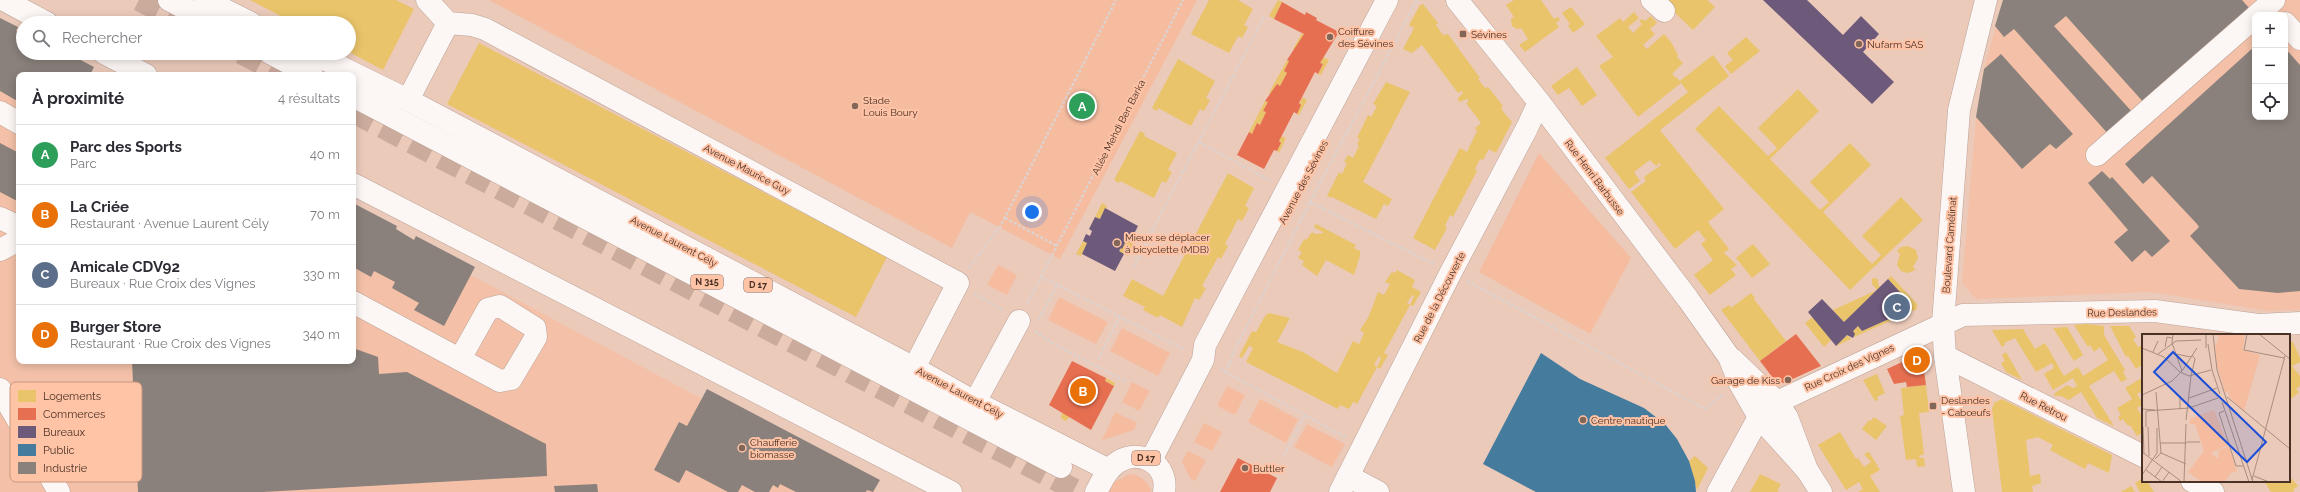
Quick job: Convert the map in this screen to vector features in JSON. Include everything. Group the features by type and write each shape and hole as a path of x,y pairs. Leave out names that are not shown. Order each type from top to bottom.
{"main road":[{"path":"4,0 34,16"},
{"path":"169,0 200,16"},
{"path":"205,0 237,16"},
{"path":"408,100 448,23 427,0"},
{"name":"Avenue des Sévines","path":"1203,360 1205,344 1387,0"},
{"name":"Avenue des Sévines","path":"1151,460 1203,360 1214,349 1397,0"},
{"name":"Rue Henri Barbusse","path":"1457,0 1539,102 1688,299 1729,357 1777,402 1787,417 1807,470"},
{"name":"Boulevard Camélinat","path":"1964,492 1945,356 1944,323 1959,110 1986,0"},
{"path":"2097,155 2266,9"},
{"name":"Avenue Maurice Guy","path":"448,23 472,25 485,29 958,283 914,368"},
{"path":"2288,26 2300,39"},
{"path":"117,60 140,72"},
{"path":"283,60 306,72"},
{"name":"Avenue Laurent Cély","path":"326,60 351,72"},
{"name":"Avenue Laurent Cély","path":"356,75 408,100 976,402 1109,470"},
{"name":"N 315","path":"356,98 1061,467"},
{"name":"Rue de la Découverte","path":"1344,484 1450,272 1527,128 1539,102"},
{"path":"0,112 16,121"},
{"path":"356,186 951,492"},
{"path":"0,218 16,226"},
{"path":"0,250 16,242"},
{"path":"356,304 460,359"},
{"name":"Rue Deslandes","path":"1944,323 1963,315 2155,311 2258,325 2300,323"},
{"name":"Rue Croix des Vignes","path":"1759,417 1777,402 1944,323"},
{"path":"976,402 1026,325"},
{"name":"Rue Retrou","path":"1945,356 2142,455"},
{"name":"Rue Henri Barbusse","path":"1729,357 1739,382 1759,417 1807,470 1821,492"},
{"path":"0,389 10,406"},
{"path":"1718,492 1759,417"},
{"name":"D 17","path":"1109,470 1117,462 1130,456 1143,456 1151,460 1162,473 1164,492"},
{"path":"1096,492 1109,470"},
{"path":"53,482 59,492"},
{"path":"2194,482 2214,492"},
{"path":"1344,484 1378,492"}],"path":[{"path":"1000,228 1116,0"},
{"name":"Allée Mehdi Ben Barka","path":"1026,325 1057,246 1183,0"},
{"path":"1226,372 1235,349 1310,202 1418,0"},
{"path":"1133,267 1265,15"},
{"path":"1199,142 1271,181"},
{"path":"1310,202 1450,272 1706,409 1739,382"},
{"path":"1005,218 1057,246"},
{"path":"1026,325 1057,285"},
{"path":"1098,359 1120,317"},
{"path":"1284,455 1305,415"}],"shaded area":[{"name":"Stade Louis Boury","path":"489,0 1197,0 1060,259 970,212 952,248"},
{"path":"2003,0 2300,0 2300,310 2267,311 2151,292 1976,299 1962,283 1976,117 1984,69"},
{"path":"0,19 16,29 16,60 69,60 91,72 16,72 16,364 356,364 356,214 876,492 0,492"},
{"path":"1539,153 1631,258 1590,334 1479,272"},
{"path":"998,265 1017,275 1007,295 987,285"},
{"path":"1059,297 1108,322 1096,344 1048,320"},
{"path":"1122,328 1170,353 1158,376 1110,351"},
{"path":"1132,382 1150,391 1139,411 1122,402"},
{"path":"1227,386 1245,395 1235,415 1217,406"},
{"path":"1260,399 1298,419 1286,443 1248,422"},
{"path":"1115,412 1137,423 1134,430 1102,440"},
{"path":"1204,423 1222,432 1212,451 1194,442"},
{"path":"1307,424 1345,444 1332,467 1294,447"},
{"path":"1188,451 1206,460 1195,481 1190,478 1182,461"},
{"path":"1130,474 1144,480 1151,492 1107,492 1114,482"}],"building: Logements":[{"path":"250,0 396,0 414,9 383,70 356,56 356,16 281,16"},
{"path":"1209,0 1238,0 1253,9 1244,25 1248,27 1242,38 1238,36 1229,53 1191,34"},
{"path":"1278,0 1282,2 1274,19 1269,16"},
{"path":"1514,0 1541,0 1554,19 1558,17 1560,20 1556,23 1559,27 1525,52 1519,45 1528,39 1521,28 1517,29 1512,26 1511,19 1514,17 1506,5"},
{"path":"1665,0 1707,0 1715,7 1693,30 1671,9"},
{"path":"1423,4 1438,23 1436,25 1443,35 1448,34 1480,78 1478,79 1485,88 1488,87 1503,106 1501,108 1512,122 1496,153 1489,149 1483,160 1480,159 1475,169 1477,171 1453,217 1450,215 1445,226 1447,228 1435,250 1413,238 1460,148 1467,152 1477,131 1475,128 1481,123 1466,103 1469,101 1467,99 1459,102 1458,98 1463,93 1462,91 1458,93 1422,45 1412,53 1403,49 1414,28 1409,25 1420,5"},
{"path":"1571,7 1585,24 1573,33 1568,26 1570,24 1562,13"},
{"path":"1634,12 1639,18 1628,27 1633,33 1642,24 1639,21 1642,19 1645,21 1651,16 1657,23 1650,29 1655,34 1643,45 1647,49 1664,34 1671,42 1678,55 1677,57 1683,63 1672,74 1680,81 1713,55 1729,76 1660,130 1724,209 1708,222 1729,249 1724,253 1737,265 1731,269 1736,275 1710,295 1694,275 1713,260 1701,244 1706,240 1698,230 1675,249 1631,192 1646,181 1644,177 1661,165 1660,163 1656,166 1650,160 1634,172 1640,181 1629,189 1605,158 1688,92 1681,83 1638,117 1599,66 1613,57 1596,36 1620,18 1623,22"},
{"path":"1302,33 1304,34 1295,50 1293,49"},
{"path":"1746,37 1760,51 1731,74 1725,66 1733,60 1727,53"},
{"path":"479,43 887,257 856,317 447,104"},
{"path":"1323,57 1329,60 1321,75 1318,74 1323,64 1320,63"},
{"path":"1178,59 1215,81 1206,98 1210,100 1204,111 1200,109 1191,126 1158,108 1157,111 1152,108"},
{"path":"1287,60 1289,61 1284,71 1287,73 1280,86 1277,84 1272,94 1269,93"},
{"path":"1577,67 1597,95 1582,106 1569,88 1558,95 1551,86"},
{"path":"1386,82 1410,92 1363,182 1392,199 1388,206 1384,204 1376,219 1332,197 1327,196 1339,172 1342,174 1347,163 1344,162 1348,155 1353,158 1359,146 1357,144 1360,139 1357,138 1368,115 1371,117 1377,106 1373,104"},
{"path":"1798,89 1819,111 1770,159 1820,210 1829,202 1810,182 1850,143 1871,165 1823,212 1872,264 1881,255 1862,236 1901,197 1923,220 1850,290 1695,129 1719,106 1768,156 1777,148 1758,128"},
{"path":"1302,97 1307,100 1299,115 1297,114"},
{"path":"1265,101 1268,102 1263,111 1266,112 1260,125 1257,123 1252,134 1249,132"},
{"path":"1140,131 1145,134 1144,136 1177,153 1168,170 1172,172 1166,183 1162,181 1154,198 1120,181 1119,183 1114,180"},
{"path":"1281,136 1286,138 1279,153 1277,151 1281,143 1279,141"},
{"path":"1228,173 1254,188 1245,206 1249,208 1242,221 1238,219 1225,244 1228,246 1221,259 1218,257 1202,286 1206,288 1199,300 1195,298 1182,327 1160,315 1158,318 1143,310 1145,307 1123,296 1132,279 1163,296"},
{"path":"1102,203 1107,206 1100,219 1095,217"},
{"path":"1316,224 1356,245 1354,248 1360,251 1360,256 1354,275 1326,260 1317,276 1302,265 1304,261 1298,258 1302,252 1298,250 1304,239 1306,240 1312,232 1315,234 1324,233 1314,227"},
{"path":"1083,241 1087,243 1081,256 1076,254"},
{"path":"1126,241 1134,244 1128,256 1119,251"},
{"path":"1753,244 1770,264 1752,278 1736,258"},
{"path":"1908,246 1916,250 1918,258 1913,267 1916,270 1907,273 1901,271 1897,265 1900,254 1897,251 1901,247"},
{"path":"1397,270 1415,280 1412,287 1421,292 1413,306 1410,305 1384,353 1388,355 1380,369 1377,367 1357,404 1353,402 1349,409 1340,405 1338,409 1246,362 1253,348 1249,346 1242,358 1239,356 1252,331 1256,332 1265,316 1269,313 1290,318 1277,342 1303,352 1337,373 1353,341 1359,344 1364,333 1360,330 1368,318 1378,292 1384,295 1390,284 1385,282 1392,272 1395,273","holes":["1412,295 1414,296 1410,305 1407,303","1379,356 1381,358 1377,367 1374,365"]},
{"path":"1891,276 1917,304 1917,309 1854,337 1853,331 1858,326 1862,331 1898,315 1910,303 1888,279"},
{"path":"1872,278 1878,279 1878,284 1880,287 1877,290 1872,284"},
{"path":"1877,290 1844,322 1833,310"},
{"path":"1751,293 1786,341 1760,361 1721,310 1729,305 1731,308"},
{"path":"1813,317 1831,340 1824,347 1805,323"},
{"path":"2086,324 2104,326 2104,335 2125,370 2123,372 2127,379 2121,382 2114,371 2089,386 2114,426 2097,418 2081,392 2069,400 2061,396 2054,396 2055,393 2067,385 2073,388 2077,386 2073,378 2053,390 2044,374 2054,368 2052,363 2036,372 2015,338 2004,343 2005,345 2002,347 1992,330 2023,329 2035,349 2045,343 2064,376 2078,367 2083,376 2108,360 2100,347 2094,352 2090,345 2088,347 2074,325"},
{"path":"2110,326 2129,326 2136,337 2133,339 2138,347 2142,345 2142,365 2136,369 2128,356 2126,357"},
{"path":"2067,327 2083,355 2074,361 2053,328"},
{"path":"1847,335 1851,339 1836,346 1836,345"},
{"path":"2290,342 2293,342 2300,358 2300,362 2292,366 2300,376 2300,386 2296,389 2299,392 2291,399"},
{"path":"2006,352 2022,380 2006,372 2001,363 2005,361 2002,355"},
{"path":"1877,374 1885,393 1877,397 1878,400 1875,401 1863,380"},
{"path":"1106,378 1115,383 1114,386 1105,381"},
{"path":"2142,378 2142,392 2137,394 2142,405 2137,408 2142,416 2142,433 2137,436 2130,425 2128,426 2123,419 2120,421 2118,417 2121,415 2117,408 2132,399 2125,388"},
{"path":"1926,385 1929,412 1919,413 1924,454 1919,456 1920,458 1924,458 1925,466 1917,467 1916,459 1906,460 1900,416 1904,415 1901,388"},
{"path":"2002,399 2112,455 2109,473 2088,463 2085,469 2050,450 2053,445 2038,437 2026,440 2030,476 2040,474 2041,483 2032,486 2033,492 2002,492 1992,409 1994,403"},
{"path":"1062,411 1070,416 1065,421 1061,418"},
{"path":"1874,417 1887,426 1876,440 1862,429 1869,420 1871,421"},
{"path":"1840,432 1856,459 1858,458 1864,467 1871,462 1864,454 1869,452 1880,470 1870,476 1880,492 1858,492 1863,489 1859,482 1846,490 1818,445"},
{"path":"1695,456 1708,468 1697,490 1689,461"},
{"path":"1760,474 1781,484 1777,491 1780,492 1750,492"},
{"path":"2291,478 2298,486 2293,490 2294,492 2271,492 2265,482 2290,482"},
{"path":"2142,479 2142,482 2148,482 2154,492 2140,492 2135,483"},
{"path":"2131,486 2135,492 2121,492"}],"building: Commerces":[{"path":"1282,2 1305,15 1306,12 1317,18 1316,20 1339,32 1320,63 1323,64 1318,74 1315,72 1299,103 1301,105 1297,114 1294,112 1279,141 1281,143 1277,151 1274,150 1264,169 1237,155 1249,132 1252,134 1257,123 1260,125 1266,112 1263,111 1268,102 1265,101 1277,84 1280,86 1287,73 1284,71 1289,61 1287,60 1304,34 1274,19"},
{"path":"1796,334 1821,366 1784,383 1776,382 1760,361"},
{"path":"1913,357 1923,363 1926,385 1907,387 1906,382 1894,384 1887,369"},
{"path":"1072,361 1106,378 1105,381 1114,386 1091,430 1049,405"},
{"name":"Buttler","path":"1238,458 1277,478 1270,492 1220,492"}],"building: Bureaux":[{"path":"1763,0 1807,0 1843,35 1861,16 1879,34 1863,52 1894,82 1872,104"},
{"path":"1105,208 1138,226 1130,242 1126,241 1122,249 1121,248 1119,251 1124,254 1115,271 1082,254 1087,243 1083,241 1086,234 1090,236 1092,231 1089,229 1095,217 1100,219"},
{"path":"1888,279 1910,303 1898,315 1862,331 1858,326 1853,331 1855,334 1853,338 1847,335 1836,346 1808,312 1822,299 1844,322"}],"building: Public":[{"name":"Centre nautique","path":"1541,353 1580,379 1644,408 1665,424 1677,439 1689,461 1695,481 1696,492 1536,492 1483,464"}],"building: Industrie":[{"path":"2003,0 2242,0 2250,9 2145,104 2066,16 2054,26 2134,114 2110,136 2014,29 2004,37 1995,26"},
{"path":"0,18 16,26 16,60 80,60 94,67 92,72 16,72 16,100 0,91"},
{"path":"2252,49 2252,120 2288,120 2288,51 2300,65 2300,291 2278,293 2239,289 2190,236 2199,227 2197,224 2152,176 2143,184 2125,164"},
{"path":"2001,54 2073,134 2056,149 2050,144 2022,169 1976,117 1984,69"},
{"path":"0,143 16,151 16,200 0,192"},
{"path":"2102,171 2110,179 2112,177 2170,241 2152,257 2145,250 2132,262 2114,242 2128,230 2088,183"},
{"path":"356,205 397,226 396,229 414,240 416,236 475,267 444,326 414,310 419,303 392,288 395,282 374,271 371,277 356,269"},
{"path":"356,349 378,357 379,374 407,372 546,444 547,476 263,492 138,492 138,482 142,482 142,382 133,382 132,364 356,364"},
{"name":"Chaufferie biomasse","path":"707,389 880,480 873,492 867,490 866,492 796,492 780,484 778,488 773,485 769,492 755,492 742,485 738,492 728,492 686,470 679,483 654,470 679,422 687,426"},
{"path":"597,484 598,492 555,492 554,486"}],"tunnel":[{"path":"139,0 170,16"},
{"path":"254,60 277,72"},
{"path":"356,114 1079,492"}],"place":[{"name":"Sévines","path":"1463,34"},
{"name":"Coiffure des Sévines","path":"1330,37"},
{"name":"Nufarm SAS","path":"1859,44"},
{"name":"Stade Louis Boury","path":"855,106"},
{"name":"Parc des Sports","path":"1082,106"},
{"name":"Mieux se déplacer à bicyclette (MDB)","path":"1117,243"},
{"name":"Amicale CDV92","path":"1897,307"},
{"name":"Burger Store","path":"1917,360"},
{"name":"Garage de Kiss","path":"1788,380"},
{"name":"La Criée","path":"1083,391"},
{"name":"Deslandes - Cabœufs","path":"1933,406"},
{"name":"Centre nautique","path":"1583,420"},
{"name":"Chaufferie biomasse","path":"742,448"},
{"name":"Buttler","path":"1245,468"}]}
